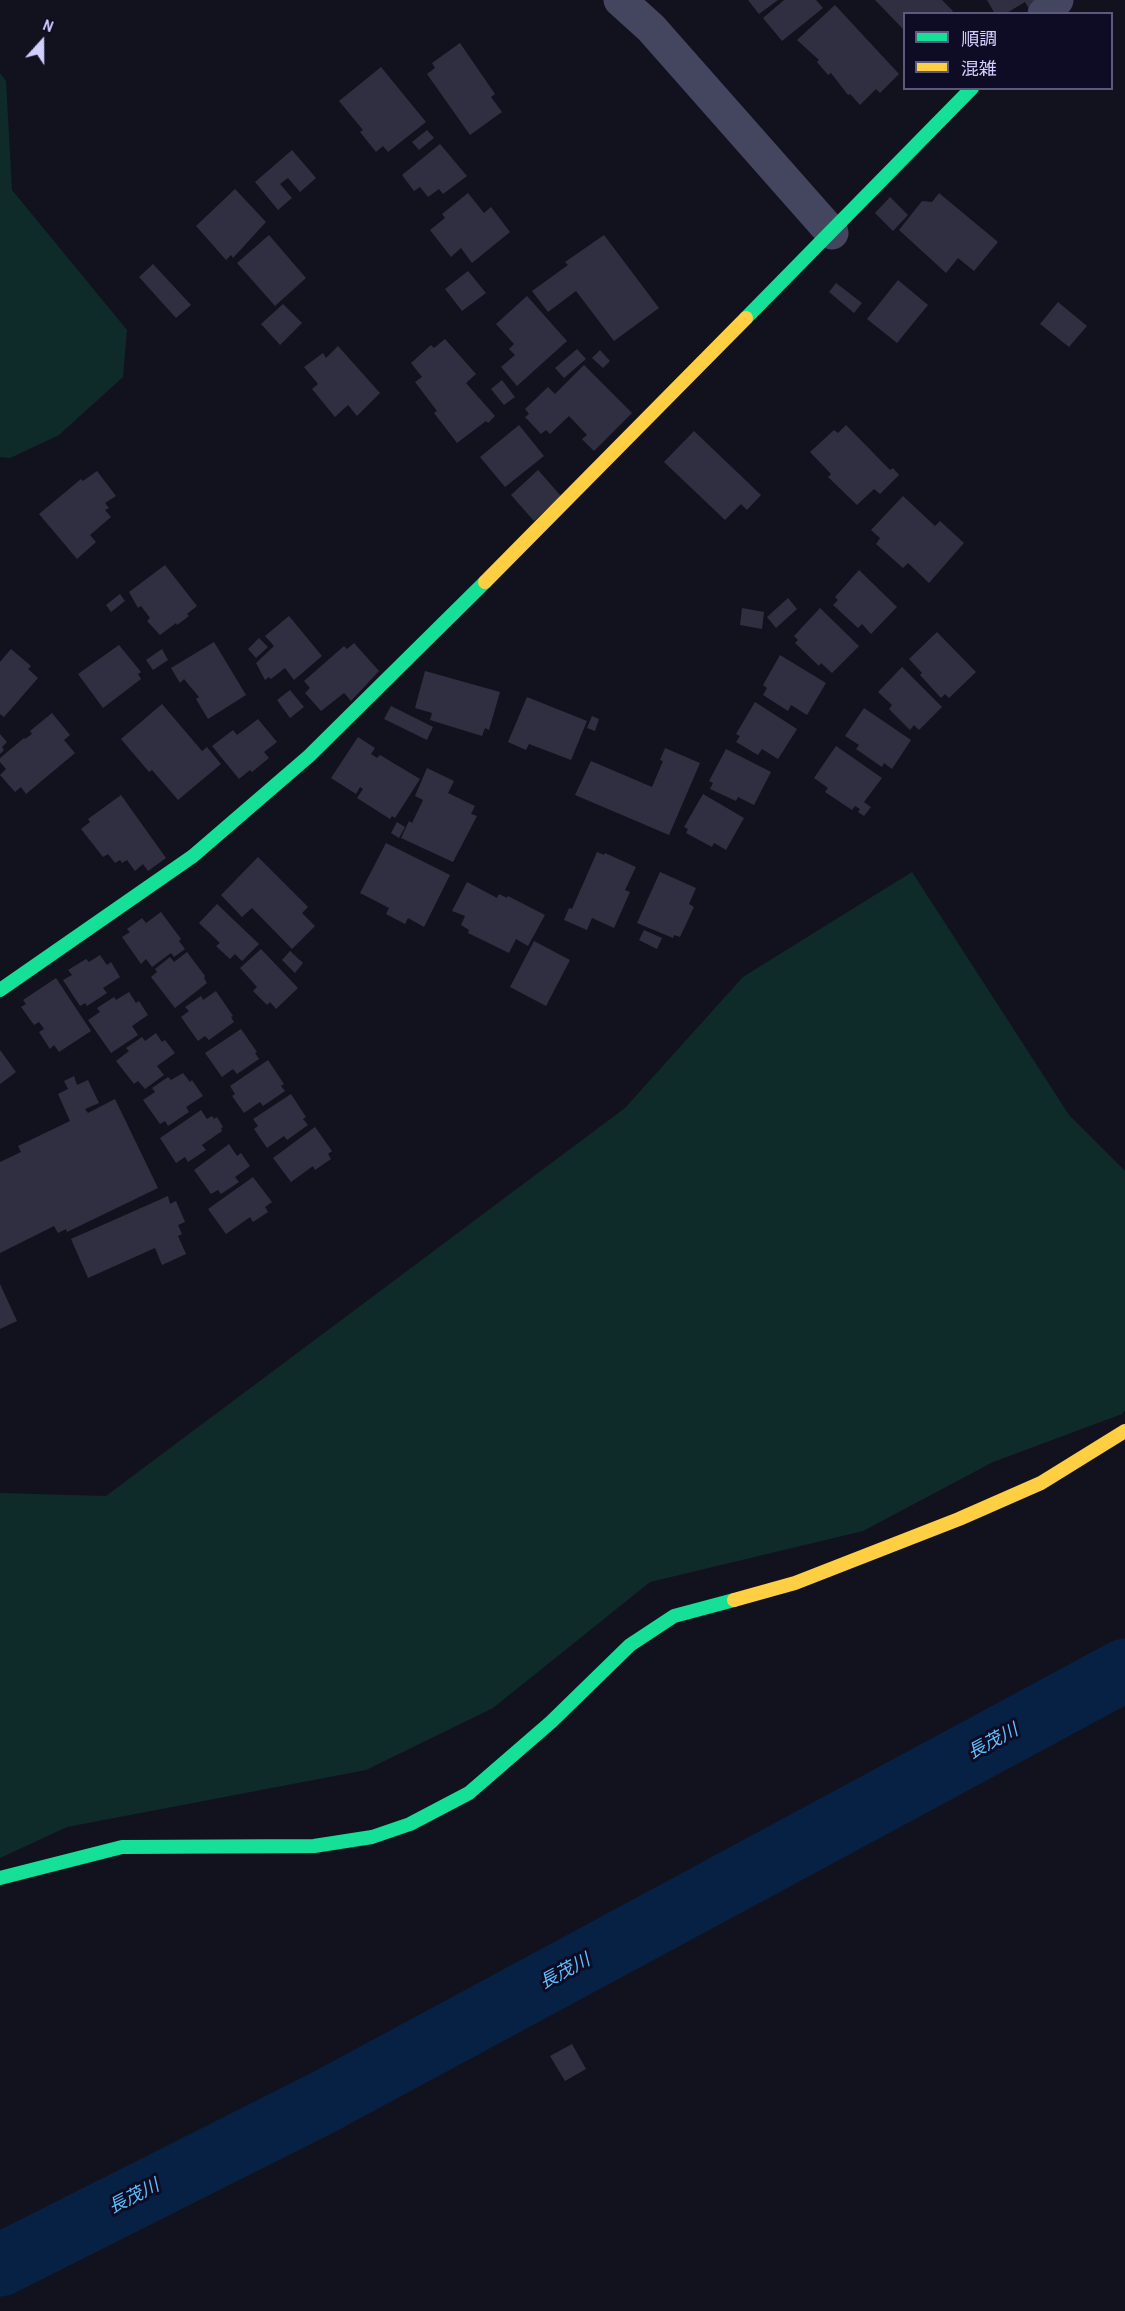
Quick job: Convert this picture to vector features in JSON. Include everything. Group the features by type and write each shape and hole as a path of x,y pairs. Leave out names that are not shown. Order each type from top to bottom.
{"street":[{"path":"620,0 651,28 832,233"},
{"path":"1046,12 1057,0"},
{"path":"0,990 193,856 309,756 590,478 970,90"},
{"path":"0,1878 122,1847 314,1846 372,1837 410,1824 469,1793 551,1722 630,1645 674,1616 795,1583 959,1519 1041,1483 1125,1431"}],"green space":[{"path":"0,73 6,81 12,190 127,330 123,377 59,435 10,458 0,457"},
{"path":"912,872 1069,1115 1125,1171 1125,1410 1122,1414 993,1462 863,1531 650,1582 493,1708 366,1770 67,1827 0,1858 0,1493 106,1496 625,1108 743,977"}],"building":[{"path":"748,0 778,0 759,14"},
{"path":"784,0 816,0 823,8 782,41 763,18"},
{"path":"875,0 942,0 953,11 903,12 903,29"},
{"path":"987,0 1049,0 1029,9 1025,2 1008,12 994,12"},
{"path":"835,5 899,74 880,93 876,89 860,105 850,94 848,95 831,73 828,75 817,62 819,60 797,40"},
{"path":"460,43 495,94 491,97 502,112 470,135 427,74 435,68 432,63"},
{"path":"381,67 426,122 388,152 383,146 376,152 360,132 363,130 339,101"},
{"path":"427,130 434,138 419,150 412,142"},
{"path":"440,144 467,176 443,194 439,189 428,197 420,187 414,191 402,175"},
{"path":"292,150 316,178 300,192 288,178 280,184 292,198 278,210 255,182"},
{"path":"235,189 266,222 233,258 231,255 226,260 196,226"},
{"path":"468,193 484,213 491,207 510,232 472,263 461,248 451,257 430,230 445,218 442,214"},
{"path":"939,193 998,242 974,271 958,258 946,273 899,230 922,201 932,202"},
{"path":"890,197 908,215 893,231 875,213"},
{"path":"269,235 306,278 275,306 237,263"},
{"path":"604,235 659,308 614,341 576,291 548,312 532,291 568,265 565,262"},
{"path":"153,264 191,305 176,318 139,277"},
{"path":"468,271 486,293 462,311 445,289"},
{"path":"898,280 928,305 897,343 867,319"},
{"path":"836,283 862,303 854,313 829,292"},
{"path":"527,296 567,341 517,386 501,367 515,355 509,349 514,344 496,324"},
{"path":"1058,302 1087,326 1069,347 1040,324"},
{"path":"283,304 302,323 280,345 261,324"},
{"path":"445,339 476,374 466,383 495,416 457,443 434,413 437,411 415,382 422,377 411,363 431,345 434,348"},
{"path":"338,346 380,393 357,416 348,405 335,417 312,389 318,384 304,367 323,353 326,358"},
{"path":"577,349 586,359 564,378 555,368"},
{"path":"600,350 610,361 603,368 592,358"},
{"path":"584,365 632,413 594,451 582,439 587,435 569,416 550,434 546,430 541,434 525,417 529,414 525,409 548,387 555,394"},
{"path":"502,380 515,397 504,405 491,389"},
{"path":"519,425 544,456 505,487 480,457"},
{"path":"846,425 890,470 893,468 899,475 880,494 874,489 857,505 828,477 831,474 810,452 834,430 838,433"},
{"path":"694,431 761,495 747,510 741,504 725,520 664,462"},
{"path":"538,470 561,496 534,521 511,495"},
{"path":"97,471 116,496 105,503 109,508 105,510 111,517 90,535 96,542 77,559 39,514 81,479 83,481"},
{"path":"903,496 935,526 940,521 964,543 929,583 908,563 903,568 876,544 880,538 871,530"},
{"path":"165,565 197,606 187,614 189,616 160,635 147,621 150,618 141,606 138,608 129,592"},
{"path":"859,570 897,607 871,634 862,624 858,628 833,605 838,600 835,597"},
{"path":"120,594 125,601 111,612 106,605"},
{"path":"788,598 797,609 776,628 767,617"},
{"path":"742,608 764,612 762,629 740,625"},
{"path":"820,608 859,646 832,673 821,663 819,666 795,643 798,640 794,636"},
{"path":"289,616 322,656 294,680 285,668 271,679 269,677 265,680 256,663 274,646 265,636"},
{"path":"937,632 976,672 949,698 945,694 941,698 909,659"},
{"path":"259,638 268,647 256,658 248,649"},
{"path":"214,642 246,695 208,719 196,699 199,697 184,679 180,683 171,668"},
{"path":"354,643 379,671 351,701 344,693 321,711 305,693 310,688 304,681 344,646 347,649"},
{"path":"119,645 141,672 138,674 141,679 103,708 78,674"},
{"path":"11,649 31,666 28,669 38,678 4,717 0,714 0,662"},
{"path":"162,649 168,660 153,670 146,660"},
{"path":"780,655 826,683 807,715 791,705 788,711 763,695 767,688 763,685"},
{"path":"902,667 942,707 919,730 914,725 910,730 889,709 892,705 878,692"},
{"path":"425,671 500,692 489,730 485,728 482,736 430,720 432,713 415,708"},
{"path":"290,690 304,707 290,718 277,700"},
{"path":"527,697 587,721 571,760 529,744 526,750 508,742"},
{"path":"755,702 797,729 778,759 762,749 758,755 736,742 740,736 736,734"},
{"path":"162,704 202,751 207,747 221,764 178,800 152,770 149,772 121,739"},
{"path":"391,706 433,727 427,740 384,719"},
{"path":"864,708 911,740 892,769 884,763 882,767 856,749 859,745 845,736"},
{"path":"52,713 70,735 64,740 75,753 26,794 21,787 15,792 0,775 6,769 0,762 0,758 32,734 30,731"},
{"path":"592,716 599,719 595,731 587,728"},
{"path":"258,719 277,742 264,752 269,758 239,779 212,746 233,730 237,735"},
{"path":"0,734 7,742 0,754"},
{"path":"358,737 375,748 371,754 377,758 380,755 420,779 395,818 392,816 390,819 357,798 363,789 360,787 356,794 331,778"},
{"path":"836,746 882,778 864,802 871,807 864,816 858,812 860,809 855,806 852,810 825,792 828,788 814,778"},
{"path":"665,748 700,763 669,835 575,795 591,761 652,787 663,761 660,760"},
{"path":"726,749 771,772 754,805 738,797 736,801 710,789 713,783 709,781"},
{"path":"427,768 454,781 448,793 475,806 471,814 477,816 453,862 401,838 409,821 412,823 423,800 415,796"},
{"path":"703,794 744,818 726,850 714,843 712,847 686,833 688,829 684,827"},
{"path":"121,795 166,858 148,871 143,864 135,871 127,860 115,863 108,854 103,857 81,829 90,822 88,819"},
{"path":"397,822 405,827 399,838 391,833"},
{"path":"386,843 450,875 424,927 408,918 405,924 386,914 389,908 360,893"},
{"path":"597,852 604,855 605,853 636,867 625,890 630,892 614,928 592,918 587,930 564,920 569,908 572,909"},
{"path":"258,857 308,907 302,913 315,926 292,949 252,908 242,917 221,895"},
{"path":"660,872 696,888 689,904 694,907 680,937 674,935 673,938 637,923"},
{"path":"467,882 497,898 499,894 507,898 508,896 545,915 528,946 516,939 509,953 468,933 469,930 461,925 465,916 452,911"},
{"path":"217,904 259,944 242,961 235,954 230,959 216,946 220,943 199,923"},
{"path":"161,912 181,939 179,941 185,949 174,957 171,953 152,967 146,959 141,964 122,937 130,932 127,929 142,918 146,923"},
{"path":"644,930 662,938 657,949 639,940"},
{"path":"534,941 570,960 546,1006 510,987"},
{"path":"261,949 298,988 276,1009 270,1002 267,1005 253,991 257,987 240,968"},
{"path":"290,951 303,963 295,973 282,960"},
{"path":"187,952 205,976 207,983 175,1008 151,977 157,972 155,969 170,957 174,962"},
{"path":"100,955 107,965 111,962 120,977 103,988 107,993 87,1006 85,1003 80,1006 63,980 72,975 68,970 86,959 89,962"},
{"path":"56,978 91,1031 59,1052 54,1045 50,1049 39,1032 44,1029 39,1022 34,1025 21,1007 26,1004 23,1000"},
{"path":"216,991 233,1016 231,1017 234,1022 209,1040 205,1036 198,1041 181,1017 189,1011 185,1007 201,996 203,1000"},
{"path":"129,992 136,1003 139,1001 148,1015 132,1026 138,1035 111,1053 88,1020 100,1012 97,1008 114,997 116,1000"},
{"path":"241,1029 257,1052 255,1053 259,1059 237,1074 233,1069 222,1077 205,1053"},
{"path":"156,1033 162,1042 165,1040 175,1053 157,1066 164,1075 145,1089 138,1081 134,1084 116,1061 129,1051 126,1048 142,1037 145,1041"},
{"path":"0,1050 16,1072 0,1084"},
{"path":"268,1060 284,1084 281,1086 285,1091 263,1106 260,1102 244,1113 232,1096 235,1094 230,1086"},
{"path":"183,1073 190,1082 192,1080 203,1096 186,1107 189,1112 168,1126 165,1121 160,1124 143,1100 155,1092 152,1088 168,1077 171,1080"},
{"path":"74,1076 77,1085 88,1080 99,1103 85,1109 88,1113 115,1099 158,1188 67,1232 66,1229 58,1233 54,1226 0,1253 0,1162 21,1152 18,1146 70,1121 58,1094 68,1089 64,1081"},
{"path":"291,1094 306,1117 303,1119 308,1125 287,1140 284,1136 267,1148 254,1129 258,1126 253,1119"},
{"path":"201,1110 207,1119 212,1116 214,1119 217,1117 223,1127 222,1131 202,1145 206,1150 188,1162 185,1157 176,1163 160,1138"},
{"path":"315,1127 332,1151 328,1154 331,1159 315,1170 313,1166 291,1182 273,1158"},
{"path":"229,1144 237,1156 241,1153 250,1166 235,1177 239,1182 221,1194 218,1190 211,1194 194,1170"},
{"path":"253,1177 272,1202 265,1207 268,1212 253,1222 250,1217 226,1234 208,1209"},
{"path":"168,1196 170,1204 176,1201 185,1222 178,1225 182,1234 178,1236 186,1254 162,1265 155,1248 88,1278 71,1239"},
{"path":"0,1284 17,1321 0,1329"},
{"path":"572,2044 586,2069 565,2081 550,2056"}],"waterway":[{"name":"長茂川","path":"0,2265 322,2103 1125,1670"}],"traffic: fast":[{"path":"746,318 970,90"},
{"path":"0,990 193,856 309,756 485,582"},
{"path":"0,1878 122,1847 314,1846 372,1837 410,1824 469,1793 551,1722 630,1645 674,1616 734,1600"}],"traffic: slow":[{"path":"485,582 746,318"},
{"path":"734,1600 795,1583 959,1519 1041,1483 1125,1431"}]}
